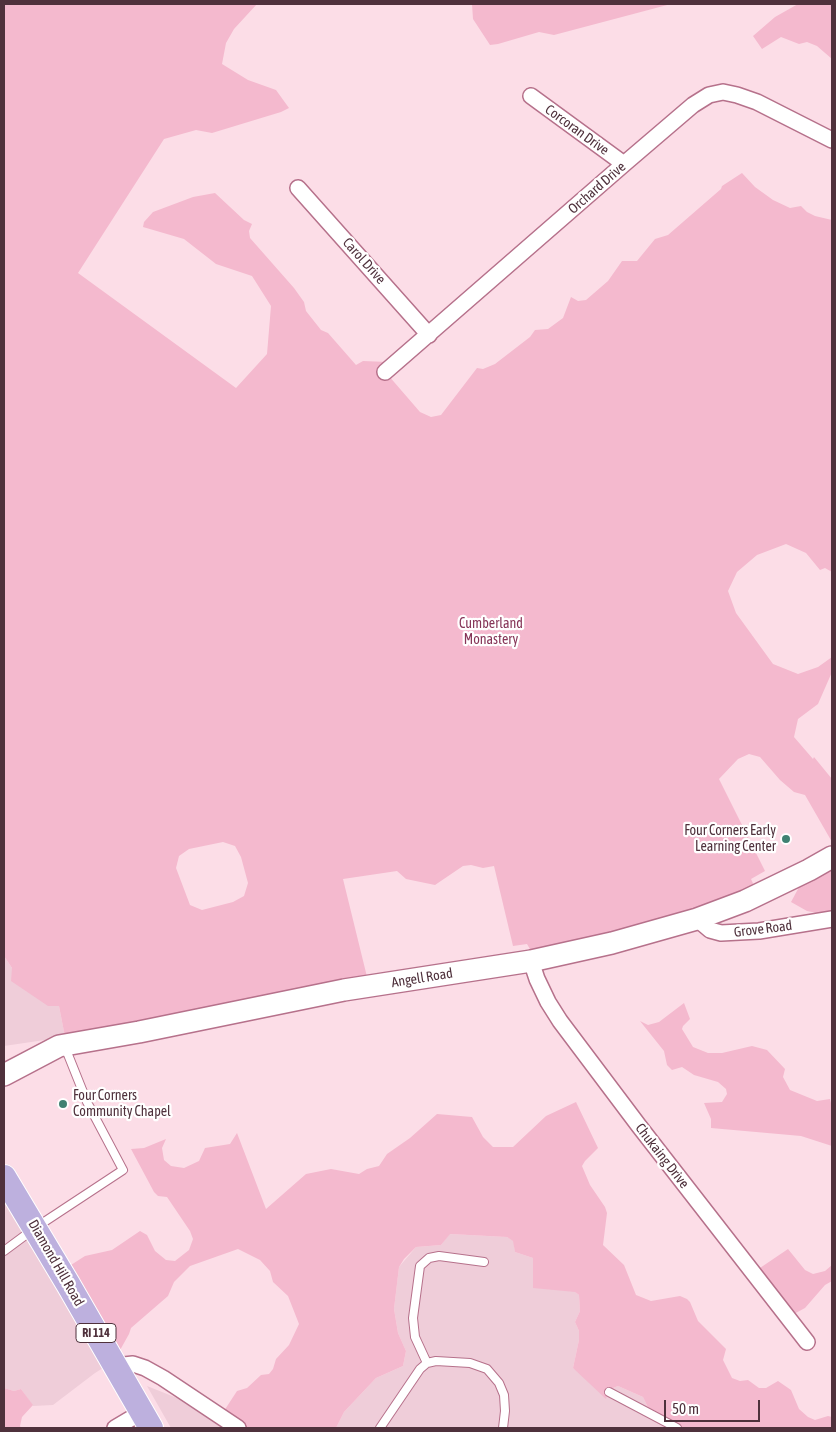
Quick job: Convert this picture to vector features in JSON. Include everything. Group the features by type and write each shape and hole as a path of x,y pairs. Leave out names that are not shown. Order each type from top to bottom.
{"main road":[{"name":"Angell Road","path":"4,1075 58,1046 139,1032 344,990 531,960 612,943 697,919 745,901 809,870 832,856"},
{"name":"Diamond Hill Road","path":"4,1177 147,1420"}],"street":[{"name":"Orchard Drive","path":"385,372 624,164 693,105 708,95 723,92 736,94 757,102 832,140"},
{"name":"Corcoran Drive","path":"531,96 624,164"},
{"name":"Carol Drive","path":"298,188 429,335"},
{"name":"Grove Road","path":"697,919 710,930 721,933 759,931 832,919"},
{"name":"Chukaing Drive","path":"531,960 537,979 560,1021 650,1141 807,1342"},
{"path":"115,1366 133,1364 145,1368 238,1428"},
{"path":"115,1428 147,1420"}],"lane":[{"path":"4,1251 35,1228 123,1170 87,1102 64,1046"},
{"path":"427,1363 415,1337 413,1318 420,1266 429,1258 439,1256 484,1262"},
{"path":"380,1428 420,1369 427,1363 436,1361 470,1363 487,1369 499,1383 504,1395 503,1428"},
{"path":"609,1392 677,1428"}],"shaded area":[{"path":"4,956 12,968 59,1006 65,1037 4,1046"},
{"path":"4,1182 119,1358 95,1373 53,1405 33,1406 21,1389 14,1391 4,1388"},
{"path":"449,1234 507,1237 514,1241 515,1252 533,1258 579,1295 580,1311 575,1322 579,1331 579,1340 573,1368 608,1390 618,1386 643,1397 651,1414 671,1421 679,1428 336,1428 344,1412 376,1378 403,1366 406,1351 398,1333 394,1309 399,1267 416,1247 441,1245"},
{"path":"147,1386 222,1416 239,1428 171,1428"}],"green space":[{"name":"Cumberland Monastery","path":"4,4 257,4 234,29 226,43 222,64 248,80 276,90 289,108 212,133 196,130 164,139 78,273 236,388 267,354 271,306 252,276 216,264 184,239 143,227 144,222 153,212 193,197 215,193 244,220 252,224 249,231 250,238 294,288 304,302 306,311 321,330 328,333 356,365 363,361 387,362 388,375 420,412 431,417 441,415 477,368 483,369 495,364 530,337 535,330 548,329 563,318 571,297 578,301 586,300 608,281 622,261 637,261 655,239 668,235 721,189 722,186 742,173 755,187 773,200 790,208 801,206 815,216 832,220 832,572 825,568 820,570 806,553 786,544 757,555 737,572 728,591 736,613 773,664 798,674 818,667 832,657 832,672 818,704 798,719 794,737 832,779 832,842 805,795 794,792 780,780 760,757 749,754 738,759 719,779 765,871 751,879 756,890 534,956 527,944 513,946 494,866 483,868 471,865 463,866 435,885 406,879 397,871 343,879 369,985 65,1037 59,1006 48,1006 11,981 12,968 4,956","holes":["223,842 235,846 241,857 248,883 244,896 233,902 202,910 190,905 176,868 179,856 189,849"]},
{"path":"472,4 671,4 554,35 539,32 490,45 473,19"},
{"path":"798,4 832,4 832,59 817,46 807,42 799,44 781,37 762,49 753,36 775,17"},
{"path":"832,854 832,916 807,911 791,902 805,876"},
{"path":"684,1003 690,1019 682,1029 693,1047 708,1053 722,1053 752,1046 767,1050 785,1069 783,1077 790,1090 817,1101 830,1099 832,1107 832,1146 801,1136 711,1128 711,1119 704,1103 722,1102 727,1094 726,1089 718,1082 694,1075 682,1067 672,1070 667,1065 664,1051 640,1021 648,1025 659,1022"},
{"path":"576,1102 598,1148 582,1166 590,1185 607,1213 603,1245 624,1265 636,1295 651,1301 680,1296 687,1299 698,1321 726,1349 723,1360 732,1378 740,1381 748,1380 759,1388 766,1388 778,1381 791,1390 799,1409 808,1417 815,1420 828,1416 832,1417 832,1428 679,1428 671,1421 651,1414 643,1397 618,1386 608,1390 606,1399 573,1368 579,1340 579,1331 575,1322 580,1311 579,1295 575,1292 533,1288 533,1258 515,1252 513,1241 507,1237 450,1234 441,1245 416,1247 404,1259 399,1267 394,1309 398,1333 406,1351 403,1366 376,1378 344,1412 336,1428 239,1428 222,1414 237,1391 247,1388 261,1375 269,1374 273,1369 276,1359 289,1345 299,1324 288,1296 273,1282 270,1271 260,1260 238,1249 190,1266 174,1282 168,1296 131,1328 119,1352 60,1272 85,1256 112,1250 140,1231 147,1235 155,1251 166,1260 175,1261 189,1250 193,1239 190,1231 167,1197 158,1196 154,1192 131,1149 144,1148 166,1139 162,1148 164,1160 171,1166 184,1168 199,1161 205,1148 230,1144 237,1133 266,1209 306,1174 331,1169 359,1174 367,1169 379,1166 387,1154 410,1138 437,1114 472,1117 483,1137 493,1147 513,1147 546,1116"},
{"path":"788,1249 805,1270 813,1274 825,1271 832,1265 832,1281 825,1285 805,1308 792,1315 757,1270"},
{"path":"4,1388 14,1391 21,1389 33,1405 22,1417 21,1428 4,1428"}],"place":[{"name":"Four Corners Early Learning Center","path":"786,839"},
{"name":"Four Corners Community Chapel","path":"63,1104"}]}
